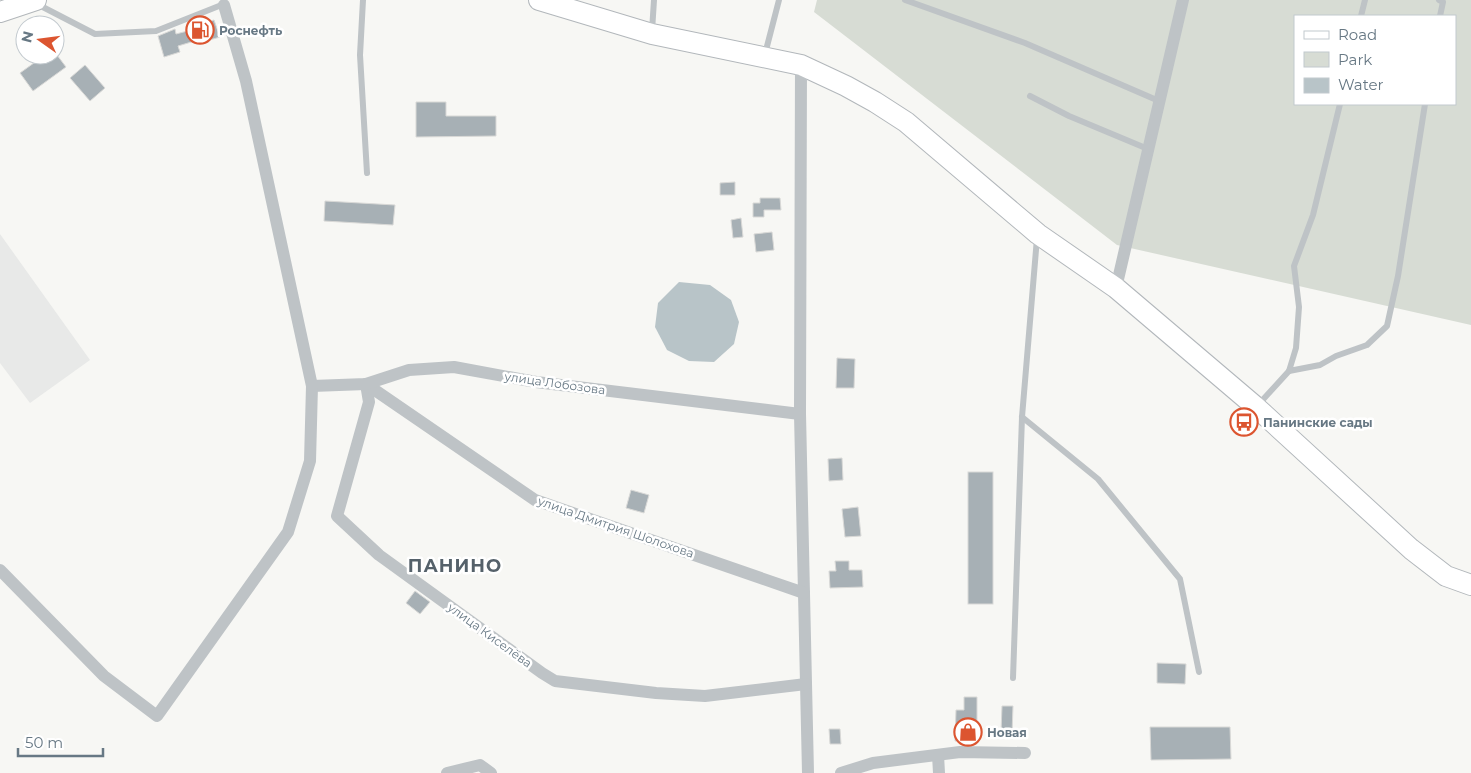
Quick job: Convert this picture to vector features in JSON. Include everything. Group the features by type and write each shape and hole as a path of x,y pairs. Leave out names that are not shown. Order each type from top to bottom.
{"main road":[{"path":"0,12 33,0"},
{"path":"539,0 652,34 801,65 846,86 906,122 1038,234 1116,288 1256,407 1411,549 1446,576 1471,584"}],"street":[{"path":"1116,288 1183,0"},
{"path":"0,570 104,676 157,716 288,532 310,461 312,386 246,81 224,3"},
{"path":"801,65 800,414 808,773"},
{"name":"улица Лобозова","path":"312,386 366,384 409,370 454,367 536,382 800,414"},
{"name":"улица Дмитрия Шолохова","path":"366,384 534,500 804,593"},
{"name":"улица Киселёва","path":"366,384 369,402 336,516 379,555 542,673 555,681 656,693 705,696 806,684"},
{"path":"841,773 873,763 960,752 1025,753"},
{"path":"938,755 939,773"},
{"path":"447,773 480,765 491,773"}],"lane":[{"path":"33,0 95,34 156,31 224,3"},
{"path":"363,0 360,55 367,172"},
{"path":"652,34 654,0"},
{"path":"764,57 779,0"},
{"path":"905,0 1025,43 1159,101"},
{"path":"1361,15 1365,0"},
{"path":"1439,0 1442,2 1440,15"},
{"path":"1030,96 1069,116 1148,150"},
{"path":"1256,407 1289,371 1296,348 1299,307 1294,266 1313,215 1340,105"},
{"path":"1289,371 1320,365 1336,356 1367,345 1387,326 1398,276 1426,105"},
{"path":"1014,678 1022,418 1038,234"},
{"path":"1022,418 1098,479 1180,579 1199,672"}],"shaded area":[{"path":"0,234 90,360 30,403 0,363"}],"green space":[{"path":"817,0 1471,0 1471,325 1117,245 814,12"}],"water":[{"path":"679,282 710,285 731,300 739,322 734,344 714,362 689,361 667,350 655,327 658,303"}],"building":[{"path":"214,20 220,37 199,43 198,40 178,46 180,52 164,57 158,36 175,29 176,34 195,29 194,26"},
{"path":"31,65 64,65 66,67 33,91 20,73"},
{"path":"85,65 105,88 90,101 70,78"},
{"path":"416,102 446,102 446,116 496,116 496,136 416,137"},
{"path":"735,182 735,195 720,195 720,183"},
{"path":"760,198 780,198 781,210 764,210 764,217 753,217 753,203 760,203"},
{"path":"325,201 395,205 393,225 324,221"},
{"path":"741,218 743,237 733,238 731,220"},
{"path":"772,232 774,250 756,252 754,234"},
{"path":"837,358 855,359 854,388 836,388"},
{"path":"842,458 843,480 829,481 828,459"},
{"path":"968,472 993,472 993,604 968,604"},
{"path":"631,490 649,495 644,513 626,508"},
{"path":"858,507 861,536 845,537 842,509"},
{"path":"835,561 849,561 849,570 862,570 863,587 830,588 829,571 836,571"},
{"path":"415,591 430,602 420,614 406,603"},
{"path":"1157,663 1186,664 1185,684 1157,683"},
{"path":"964,697 977,697 978,742 955,741 956,710 964,710"},
{"path":"1002,706 1013,706 1012,734 1001,733"},
{"path":"1150,727 1230,727 1231,759 1151,760"},
{"path":"829,729 840,729 841,744 830,744"}],"place":[{"name":"Роснефть","path":"200,30"},
{"name":"Панинские сады","path":"1244,422"},
{"name":"Новая","path":"968,732"}],"district":[{"name":"ПАНИНО","path":"455,566"}]}
